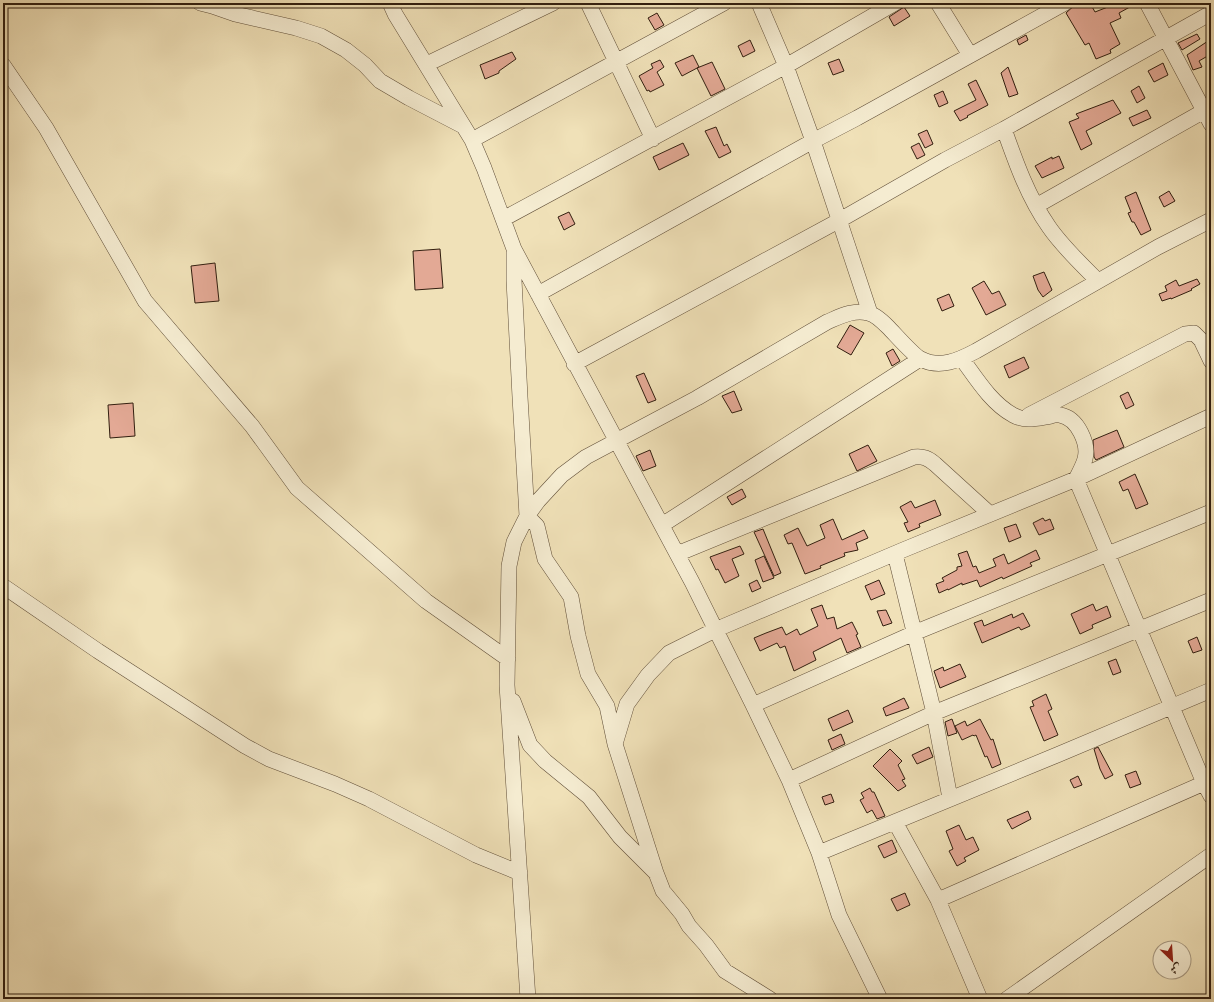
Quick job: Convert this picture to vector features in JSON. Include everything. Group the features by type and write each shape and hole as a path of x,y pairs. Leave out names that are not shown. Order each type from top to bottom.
{"street":[{"path":"200,3 235,14 296,28 321,36 346,50 380,81 463,126"},
{"path":"390,3 395,14 427,64 446,100 472,140 514,249 574,364 617,440 678,554 753,704 789,780 819,852 839,915 880,999"},
{"path":"427,64 553,3"},
{"path":"588,3 652,139"},
{"path":"472,140 724,3"},
{"path":"759,3 786,66 813,140 870,313"},
{"path":"503,219 786,66 895,3"},
{"path":"938,3 970,55"},
{"path":"538,294 813,140 857,118 1065,3"},
{"path":"1036,206 1209,114 1147,3"},
{"path":"574,364 840,220 944,160 1004,129 1211,13"},
{"path":"3,65 46,128 145,301 252,426 297,488 426,601 508,659"},
{"path":"1004,129 1018,170 1049,228 1098,281"},
{"path":"528,999 507,685 509,566 514,542 527,516 562,475 586,457 697,398 827,322 846,314 861,312 870,313 883,322 920,359 934,363 949,363 962,359 1158,247 1211,220"},
{"path":"514,249 514,280 527,516 537,526 545,559 571,597 578,636 588,674 607,706 615,744 663,891 725,971 770,999"},
{"path":"1022,419 1185,334 1194,333 1198,336 1211,360"},
{"path":"662,525 920,359"},
{"path":"938,900 1209,786 1139,630 1076,479 1085,459 1085,446 1082,436 1075,424 1060,415 1032,419 1022,419 1013,416 995,402 962,359"},
{"path":"615,744 627,704 648,674 669,653 715,630 1076,479 1211,416"},
{"path":"678,554 914,457 922,456 929,459 990,514"},
{"path":"753,704 914,633 1211,512"},
{"path":"895,554 934,714 950,798"},
{"path":"3,586 92,647 245,746 269,759 335,784 369,799 476,855 520,873"},
{"path":"789,780 934,714 1211,600"},
{"path":"507,685 530,745 545,761 589,797 620,837 656,873"},
{"path":"819,852 895,822 1211,690"},
{"path":"895,822 938,900 980,999"},
{"path":"1008,999 1211,854"}],"building":[{"path":"1077,3 1090,3 1095,12 1118,3 1137,3 1119,13 1121,18 1110,23 1120,44 1110,50 1111,53 1096,59 1089,43 1085,45 1066,13"},
{"path":"904,7 910,16 894,26 889,17"},
{"path":"657,13 664,25 655,30 648,18"},
{"path":"1197,34 1200,39 1182,50 1178,43"},
{"path":"1026,35 1028,40 1019,45 1017,40"},
{"path":"1211,39 1211,54 1199,61 1202,67 1193,70 1187,55"},
{"path":"750,40 755,51 743,57 738,46"},
{"path":"512,52 516,59 499,71 499,73 485,79 480,65"},
{"path":"693,55 699,67 682,76 675,63"},
{"path":"839,59 844,71 833,75 828,63"},
{"path":"660,60 664,67 657,72 664,85 650,92 649,90 647,91 639,76 653,68 651,64"},
{"path":"712,62 725,89 711,96 697,68"},
{"path":"1163,63 1168,75 1154,82 1148,71"},
{"path":"1008,67 1018,94 1009,97 1001,73"},
{"path":"976,80 988,105 960,121 954,111 976,100 968,84"},
{"path":"1139,86 1145,98 1137,103 1131,91"},
{"path":"943,91 948,103 939,107 934,95"},
{"path":"1113,100 1121,113 1086,131 1092,144 1081,150 1069,122 1079,118 1076,114"},
{"path":"1147,110 1151,118 1133,126 1129,118"},
{"path":"716,127 724,146 727,144 731,152 719,158 705,131"},
{"path":"927,130 933,144 925,148 918,134"},
{"path":"683,143 689,155 659,170 653,157"},
{"path":"919,143 925,155 917,159 911,147"},
{"path":"1059,156 1064,168 1042,178 1035,166 1052,157 1052,159"},
{"path":"1169,191 1175,201 1164,207 1159,197"},
{"path":"1136,192 1151,230 1141,235 1128,213 1131,212 1125,197"},
{"path":"569,212 575,224 564,230 558,217"},
{"path":"440,249 443,288 415,290 413,251"},
{"path":"215,263 219,301 195,303 191,266"},
{"path":"1044,272 1052,290 1043,297 1038,290 1033,276"},
{"path":"1197,279 1200,284 1191,289 1192,290 1171,299 1162,301 1159,294 1167,291 1165,286 1176,280 1179,286"},
{"path":"984,281 992,294 999,291 1006,305 986,315 972,288"},
{"path":"949,294 954,306 942,311 937,299"},
{"path":"850,325 864,333 851,355 837,347"},
{"path":"893,349 900,361 892,366 886,353"},
{"path":"1024,357 1029,368 1009,378 1004,366"},
{"path":"644,373 656,400 648,403 636,376"},
{"path":"734,391 742,410 732,413 722,396"},
{"path":"1128,392 1134,405 1126,409 1120,396"},
{"path":"133,403 135,436 110,438 108,405"},
{"path":"1117,430 1124,447 1096,460 1094,457 1093,440"},
{"path":"868,445 877,461 857,471 849,454"},
{"path":"650,450 656,466 643,471 636,456"},
{"path":"1135,474 1148,504 1136,509 1128,489 1123,491 1119,482"},
{"path":"742,489 746,497 732,505 727,497"},
{"path":"935,500 941,515 919,524 920,527 908,532 904,523 908,522 900,507 911,501 915,508"},
{"path":"1043,518 1045,521 1050,519 1054,529 1039,535 1033,523"},
{"path":"833,519 842,540 864,530 868,538 856,543 858,550 844,553 845,556 805,574 792,543 788,544 784,535 798,528 807,546 825,538 820,525"},
{"path":"1016,524 1021,537 1009,542 1004,528"},
{"path":"763,529 781,573 774,576 754,532"},
{"path":"740,546 744,554 732,559 739,576 725,583 718,569 716,570 710,557"},
{"path":"1036,550 1040,559 1030,563 1032,566 1003,579 1002,577 980,587 977,580 962,585 962,583 939,593 936,584 944,581 942,578 957,570 957,567 962,566 958,554 967,551 973,567 976,566 979,573 996,566 993,559 1004,554 1008,564"},
{"path":"764,556 774,578 763,582 755,560"},
{"path":"757,580 761,588 752,592 749,584"},
{"path":"879,580 885,594 871,600 865,586"},
{"path":"1093,604 1096,611 1107,606 1111,617 1092,625 1093,628 1080,634 1071,614"},
{"path":"822,605 827,619 834,617 837,629 852,622 858,634 856,635 861,647 847,653 841,638 813,652 816,660 794,671 785,646 780,648 777,643 760,651 754,638 782,627 786,635 797,629 800,635 818,626 811,609"},
{"path":"886,610 892,623 883,626 877,611"},
{"path":"1023,613 1030,626 1021,630 1019,627 982,643 974,623 982,620 984,626 1012,614 1013,618"},
{"path":"1197,637 1202,650 1193,653 1188,641"},
{"path":"1116,659 1121,672 1113,675 1108,662"},
{"path":"960,664 966,677 940,688 934,671 943,667 944,671"},
{"path":"1046,694 1052,709 1048,711 1058,735 1044,741 1030,707 1034,706 1032,701"},
{"path":"904,698 909,708 886,716 883,708"},
{"path":"848,710 853,722 833,731 828,719"},
{"path":"952,719 957,733 948,736 945,722"},
{"path":"980,719 991,740 993,739 1001,764 992,768 987,756 985,757 976,735 962,740 955,726 965,721 967,726"},
{"path":"841,734 845,744 832,750 828,740"},
{"path":"929,747 933,757 917,764 912,755"},
{"path":"1098,747 1113,775 1105,779 1100,769 1094,749"},
{"path":"890,749 902,761 898,765 905,779 902,780 906,786 898,791 873,766"},
{"path":"1136,771 1141,784 1130,788 1125,775"},
{"path":"1078,776 1082,785 1074,788 1070,780"},
{"path":"870,788 872,792 874,792 885,816 877,819 872,810 867,813 860,800 864,798 861,793"},
{"path":"831,794 834,802 825,805 822,797"},
{"path":"1028,811 1031,819 1012,829 1007,820"},
{"path":"959,825 966,840 973,837 979,850 964,858 966,861 957,866 949,851 953,849 946,831"},
{"path":"892,840 897,852 884,858 878,846"},
{"path":"905,893 910,905 897,911 891,899"}]}
